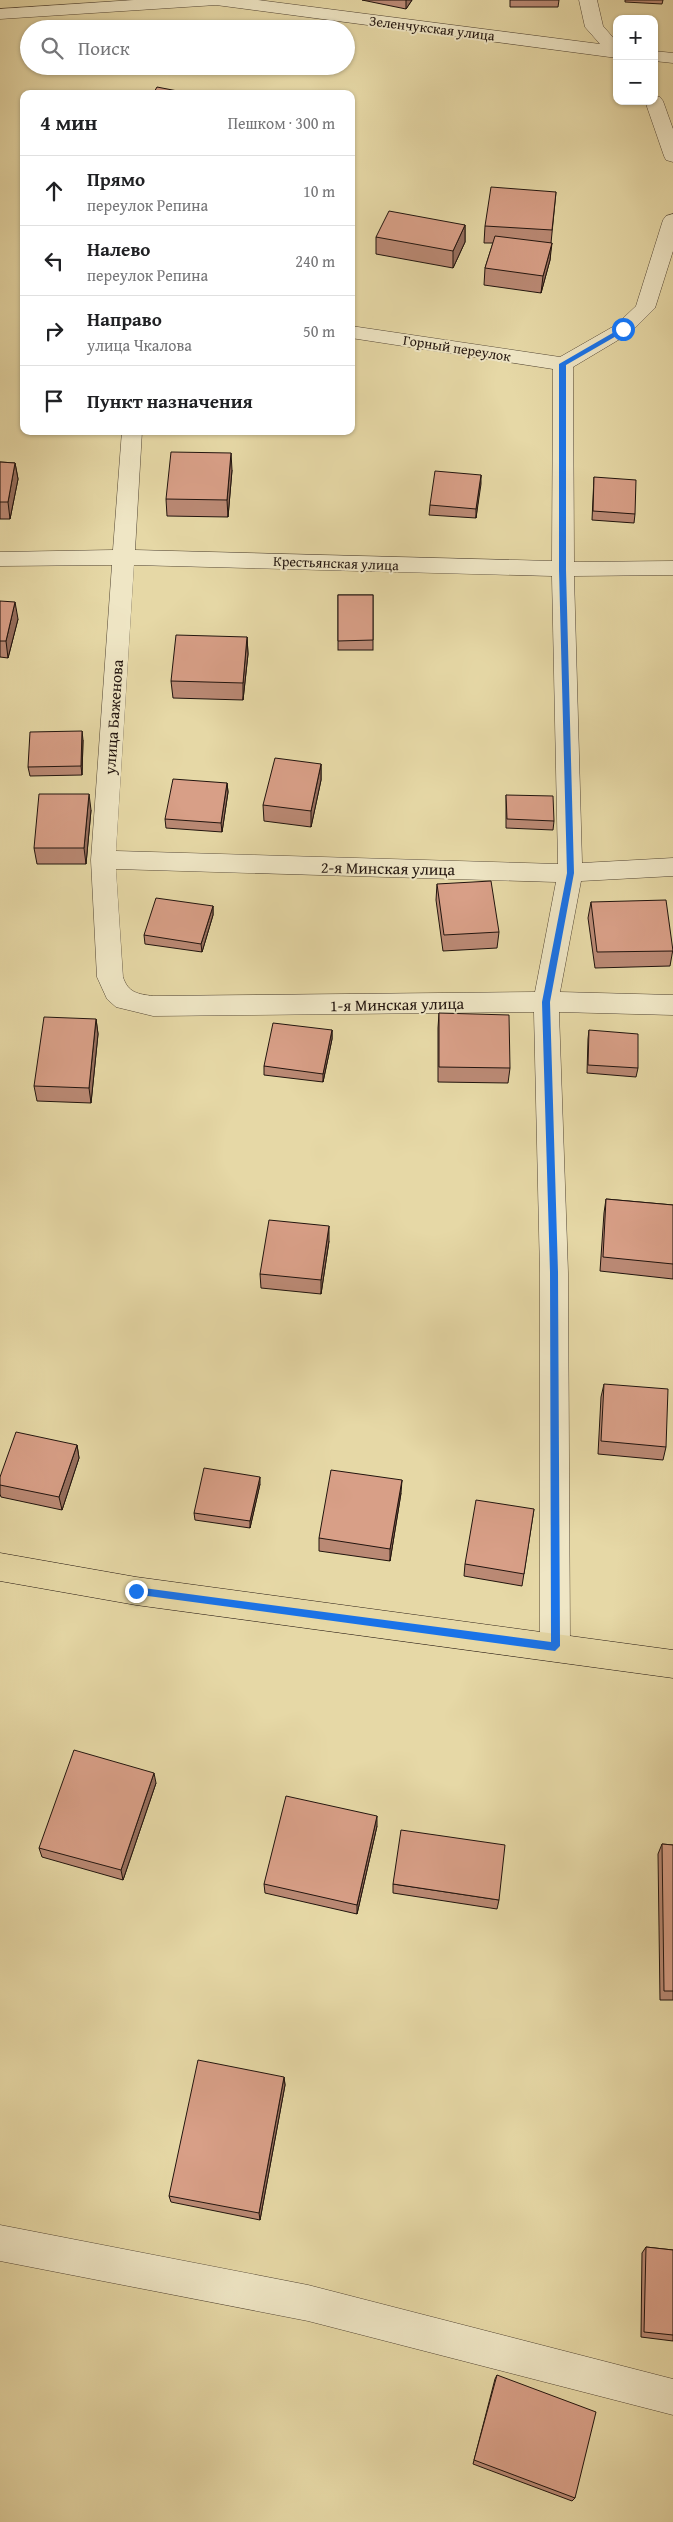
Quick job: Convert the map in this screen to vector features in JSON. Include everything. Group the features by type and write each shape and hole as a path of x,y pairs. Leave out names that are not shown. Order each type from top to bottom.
{"main road":[{"path":"0,1567 136,1591 555,1646 673,1664"}],"street":[{"name":"Зеленчукская улица","path":"0,14 216,0 613,52"},
{"path":"588,0 594,26 613,48"},
{"path":"658,56 673,58"},
{"path":"655,105 673,156"},
{"path":"555,1646 554,1272 546,1002 570,873 563,570 562,364 623,329 646,308 673,220"},
{"name":"Горный переулок","path":"355,333 562,364"},
{"name":"улица Баженова","path":"122,1000 113,989 110,977 103,860 132,435"},
{"name":"Крестьянская улица","path":"0,560 124,557 563,570 673,568"},
{"name":"2-я Минская улица","path":"103,860 570,873 673,867"},
{"name":"1-я Минская улица","path":"122,1000 153,1006 546,1002 673,1005"},
{"path":"0,2243 308,2303 673,2397"}],"building":[{"path":"157,87 172,90 155,90"},
{"path":"491,187 556,192 552,230 485,226"},
{"path":"389,211 465,225 453,251 376,237"},
{"path":"495,236 552,243 543,276 485,268"},
{"path":"171,452 231,453 227,500 166,499"},
{"path":"0,462 15,463 8,502 0,502"},
{"path":"435,471 481,475 476,509 430,505"},
{"path":"594,477 636,480 635,514 593,511"},
{"path":"338,595 373,595 373,640 338,641"},
{"path":"0,601 15,602 6,641 0,641"},
{"path":"176,635 247,637 243,683 171,681"},
{"path":"82,731 81,766 28,767 30,732"},
{"path":"275,758 321,764 311,811 263,805"},
{"path":"173,779 227,783 221,823 165,819"},
{"path":"39,794 89,794 84,848 34,848"},
{"path":"506,795 553,796 554,821 507,819"},
{"path":"491,881 499,932 444,935 437,884"},
{"path":"156,898 213,906 201,944 144,935"},
{"path":"666,900 673,951 597,952 591,902"},
{"path":"439,1013 509,1015 510,1068 439,1067"},
{"path":"44,1017 96,1019 89,1088 34,1086"},
{"path":"273,1023 332,1030 323,1074 264,1066"},
{"path":"589,1030 638,1034 638,1068 588,1065"},
{"path":"606,1199 673,1205 673,1264 603,1257"},
{"path":"269,1220 329,1226 321,1280 260,1274"},
{"path":"604,1384 668,1389 666,1447 601,1441"},
{"path":"16,1432 77,1445 59,1497 0,1485 0,1477"},
{"path":"204,1468 260,1477 250,1521 194,1513"},
{"path":"331,1470 402,1480 390,1549 319,1538"},
{"path":"476,1500 534,1509 524,1574 465,1564"},
{"path":"74,1750 154,1773 121,1870 39,1848"},
{"path":"286,1796 377,1816 357,1905 264,1884"},
{"path":"401,1830 505,1845 499,1900 393,1884"},
{"path":"662,1844 673,1845 673,1991 664,1991"},
{"path":"198,2060 284,2077 259,2213 169,2196"},
{"path":"646,2247 673,2250 673,2335 644,2332"},
{"path":"497,2375 596,2412 575,2498 474,2460"}],"route":[{"path":"136,1591 555,1646 554,1272 546,1002 570,873 563,570 562,364 623,329"}]}
